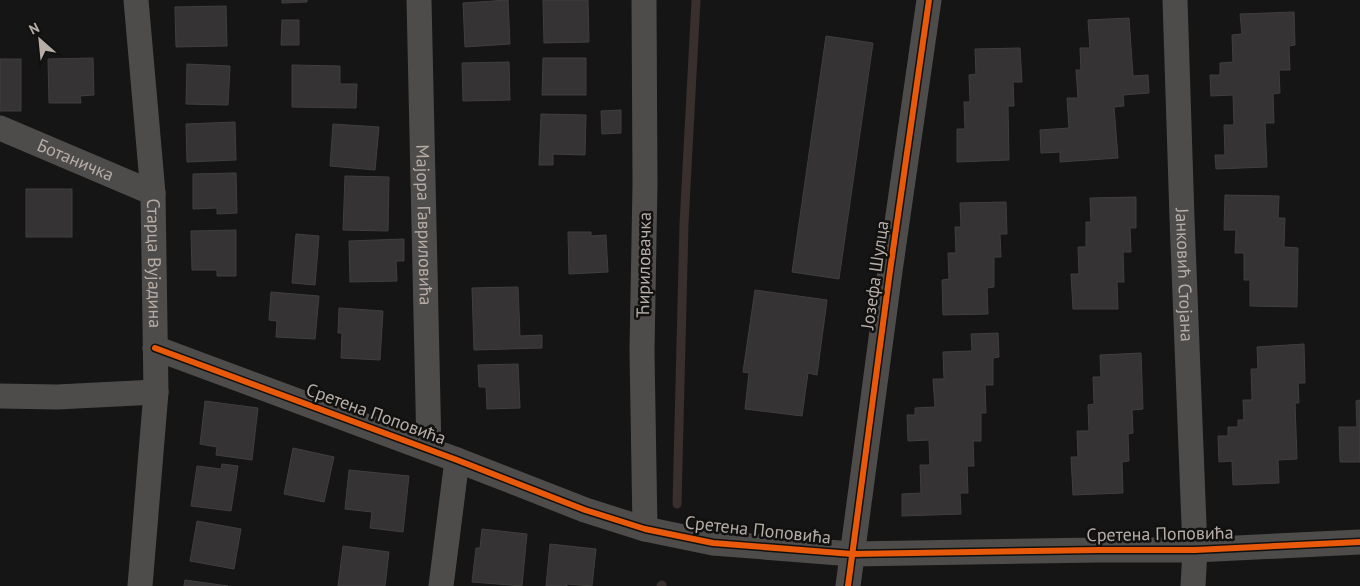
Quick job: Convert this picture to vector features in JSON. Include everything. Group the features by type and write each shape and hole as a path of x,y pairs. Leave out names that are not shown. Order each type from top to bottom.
{"street":[{"name":"Старца Вујадина","path":"136,0 153,193 156,392 140,586"},
{"name":"Мајора Гавриловића","path":"419,0 429,450"},
{"name":"Ћириловачка","path":"644,0 645,184 642,351 645,530"},
{"name":"Јозефа Шулца","path":"848,586 929,0"},
{"name":"Јанковић Стојана","path":"1176,0 1195,550 1192,586"},
{"name":"Ботаничка","path":"0,128 153,193"},
{"name":"Сретена Поповића","path":"155,348 457,460 585,510 645,530 712,543 852,554 1195,550 1360,542"},
{"path":"0,396 156,392"},
{"path":"441,586 457,460"}],"building":[{"path":"282,0 307,0 307,2 282,3"},
{"path":"508,0 510,44 465,47 463,3"},
{"path":"543,0 588,0 589,42 544,43"},
{"path":"226,6 227,46 176,47 175,7"},
{"path":"1294,12 1295,45 1289,46 1290,70 1279,70 1280,93 1273,94 1274,123 1265,123 1267,167 1216,169 1215,155 1225,155 1224,125 1234,125 1233,95 1211,96 1210,75 1220,75 1220,63 1233,62 1232,35 1242,34 1240,14"},
{"path":"1129,18 1133,76 1148,75 1149,93 1123,95 1124,106 1114,107 1118,158 1060,162 1060,152 1041,153 1040,130 1069,128 1067,98 1078,98 1076,70 1081,70 1080,48 1090,48 1088,20"},
{"path":"282,20 299,20 299,45 281,45"},
{"path":"826,36 873,43 839,279 792,272"},
{"path":"1020,48 1022,82 1013,82 1014,106 1008,106 1009,160 957,162 957,129 965,129 964,102 970,102 969,75 976,74 975,49"},
{"path":"93,58 94,95 80,96 81,103 49,103 48,59"},
{"path":"543,58 586,58 586,95 542,95"},
{"path":"0,59 21,59 21,111 0,111"},
{"path":"509,62 510,100 463,101 462,63"},
{"path":"187,64 230,66 228,105 186,104"},
{"path":"292,65 340,66 340,84 357,84 356,108 292,107"},
{"path":"621,110 621,133 602,134 601,111"},
{"path":"541,114 586,115 585,155 553,154 553,165 539,165"},
{"path":"235,122 236,160 187,162 186,124"},
{"path":"333,124 379,127 375,170 330,166"},
{"path":"236,173 237,213 217,214 217,208 193,209 193,174"},
{"path":"345,176 389,177 388,231 343,230"},
{"path":"26,189 72,189 72,237 26,237"},
{"path":"1225,195 1279,196 1278,218 1285,218 1284,247 1298,248 1297,307 1250,306 1250,280 1244,280 1244,253 1235,253 1236,230 1224,230"},
{"path":"1136,197 1136,228 1130,228 1131,252 1123,252 1124,282 1117,282 1118,309 1073,309 1071,274 1079,274 1078,247 1086,247 1086,222 1091,222 1090,198"},
{"path":"1006,202 1007,234 1000,234 1001,257 994,257 994,287 987,288 988,314 943,315 942,280 949,279 948,253 956,253 955,227 961,227 960,203"},
{"path":"236,230 236,276 217,276 217,270 192,270 191,231"},
{"path":"568,232 591,232 591,236 606,235 608,272 569,274"},
{"path":"296,234 319,236 315,285 292,283"},
{"path":"404,239 404,261 396,261 397,281 350,282 349,241"},
{"path":"518,287 520,336 542,335 542,348 474,350 472,288"},
{"path":"755,290 827,300 817,375 808,373 802,416 745,409 749,373 743,372"},
{"path":"271,292 319,296 315,339 276,337 277,321 269,320"},
{"path":"339,308 383,311 380,360 341,358 342,333 338,333"},
{"path":"998,333 999,357 993,358 993,385 985,385 986,413 981,413 981,441 973,441 974,466 967,466 968,493 960,493 961,514 902,516 902,494 921,493 920,465 930,465 929,440 908,441 907,415 915,415 915,408 935,407 933,379 944,379 943,352 972,351 971,334"},
{"path":"1304,344 1305,383 1298,383 1299,403 1295,403 1297,459 1278,460 1279,483 1233,485 1232,461 1219,462 1218,436 1228,436 1228,427 1238,427 1238,420 1244,420 1243,400 1252,400 1251,369 1258,369 1257,347"},
{"path":"1141,353 1143,409 1132,410 1133,433 1128,434 1129,461 1122,462 1123,493 1073,495 1071,457 1078,457 1077,431 1089,431 1088,405 1094,404 1093,377 1101,377 1100,355"},
{"path":"518,364 520,408 487,409 486,387 479,387 478,365"},
{"path":"1360,400 1360,462 1340,462 1339,427 1357,427 1356,401"},
{"path":"205,401 258,408 252,460 216,455 217,447 200,444"},
{"path":"293,448 334,457 324,502 284,494"},
{"path":"222,464 238,466 231,511 191,506 197,466 221,469"},
{"path":"349,470 409,476 403,532 370,528 372,512 345,509"},
{"path":"197,521 241,529 234,569 190,561"},
{"path":"482,529 527,534 522,586 472,582 476,548 480,548"},
{"path":"550,544 596,549 592,586 567,584 567,586 546,586"},
{"path":"343,546 389,552 385,586 338,586"},
{"path":"185,580 228,586 184,586"}],"waterway":[{"path":"677,504 684,224 696,0"}],"cycle path":[{"path":"848,586 890,271 929,0"},
{"path":"155,348 457,460 585,510 645,529 713,543 852,554 1195,550 1360,542"}]}
